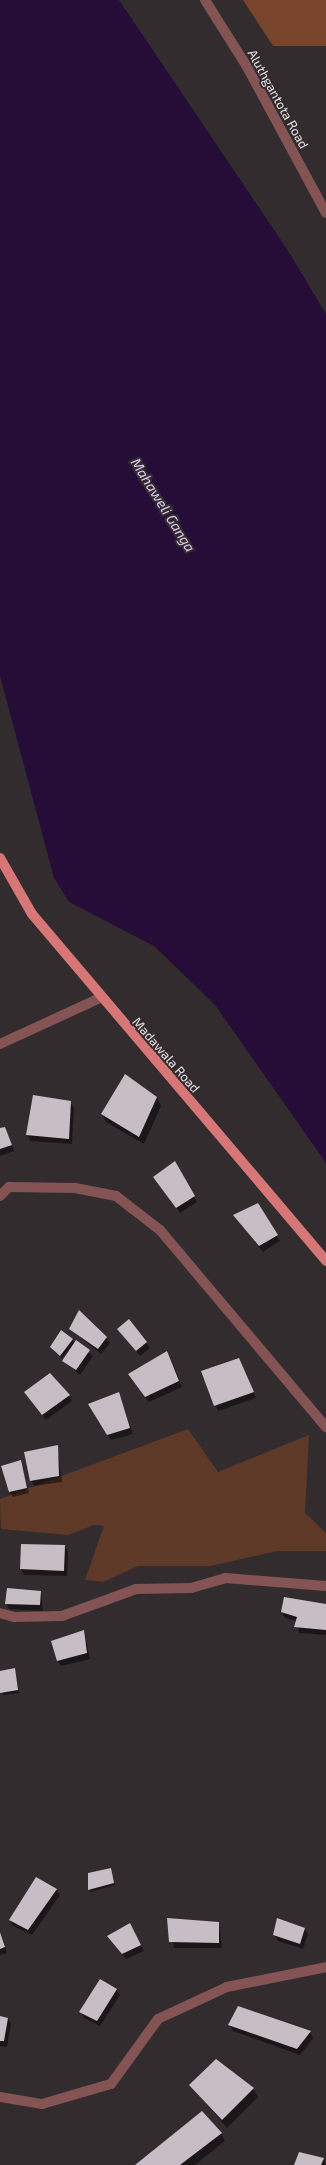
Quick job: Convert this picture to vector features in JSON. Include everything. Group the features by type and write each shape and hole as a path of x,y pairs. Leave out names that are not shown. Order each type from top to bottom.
{"main road":[{"name":"Madawala Road","path":"0,858 32,914 100,998 326,1261"}],"street":[{"name":"Aluthgantota Road","path":"204,0 246,65 326,213"},
{"path":"0,1044 100,998"},
{"path":"0,1196 9,1187 75,1188 116,1196 160,1230 326,1427"},
{"path":"0,1613 14,1617 62,1616 136,1589 192,1588 225,1578 326,1586"},
{"path":"0,2097 42,2104 111,2084 158,2019 227,1987 326,1967"}],"shaded area":[{"path":"243,0 326,0 326,46 273,46"},
{"path":"188,1429 218,1472 309,1435 305,1513 326,1533 326,1551 278,1551 210,1566 138,1566 103,1582 85,1580 104,1526 94,1525 68,1535 1,1529 0,1499"}],"water":[{"name":"Mahaweli Ganga","path":"0,0 119,0 287,249 326,314 326,1163 215,1005 154,946 69,902 54,878 0,676"}],"building":[{"path":"125,1074 157,1097 139,1137 101,1114"},
{"path":"33,1095 71,1101 69,1139 26,1135"},
{"path":"5,1127 12,1145 0,1149 0,1128"},
{"path":"175,1161 195,1196 176,1208 153,1177"},
{"path":"258,1203 278,1235 259,1246 233,1215"},
{"path":"79,1310 107,1337 98,1349 69,1329"},
{"path":"129,1319 147,1342 136,1351 117,1329"},
{"path":"61,1330 73,1339 60,1356 50,1347"},
{"path":"76,1340 90,1350 76,1370 62,1361"},
{"path":"167,1351 179,1381 145,1397 128,1374"},
{"path":"239,1358 254,1392 214,1406 201,1371"},
{"path":"50,1373 70,1395 42,1415 24,1392"},
{"path":"119,1392 130,1428 107,1435 88,1404"},
{"path":"58,1445 59,1476 30,1481 24,1452"},
{"path":"21,1460 27,1488 9,1492 1,1466"},
{"path":"21,1544 65,1545 64,1571 20,1569"},
{"path":"7,1588 41,1591 40,1605 5,1604"},
{"path":"284,1597 326,1604 326,1630 294,1627 297,1617 281,1612"},
{"path":"84,1630 87,1653 57,1661 51,1641"},
{"path":"15,1668 18,1690 0,1693 0,1671"},
{"path":"111,1868 114,1883 88,1890 88,1873"},
{"path":"36,1877 57,1889 28,1930 9,1920"},
{"path":"167,1918 219,1922 219,1943 169,1942"},
{"path":"277,1918 305,1928 300,1944 273,1935"},
{"path":"130,1923 141,1945 122,1954 107,1936"},
{"path":"0,1932 5,1947 0,1949"},
{"path":"100,1979 117,1989 97,2021 79,2012"},
{"path":"238,2006 311,2031 297,2049 228,2025"},
{"path":"0,2016 8,2018 4,2041 0,2041"},
{"path":"216,2059 254,2088 222,2120 189,2085"},
{"path":"202,2111 222,2133 180,2165 135,2165"},
{"path":"299,2152 324,2158 321,2165 294,2165"}]}
